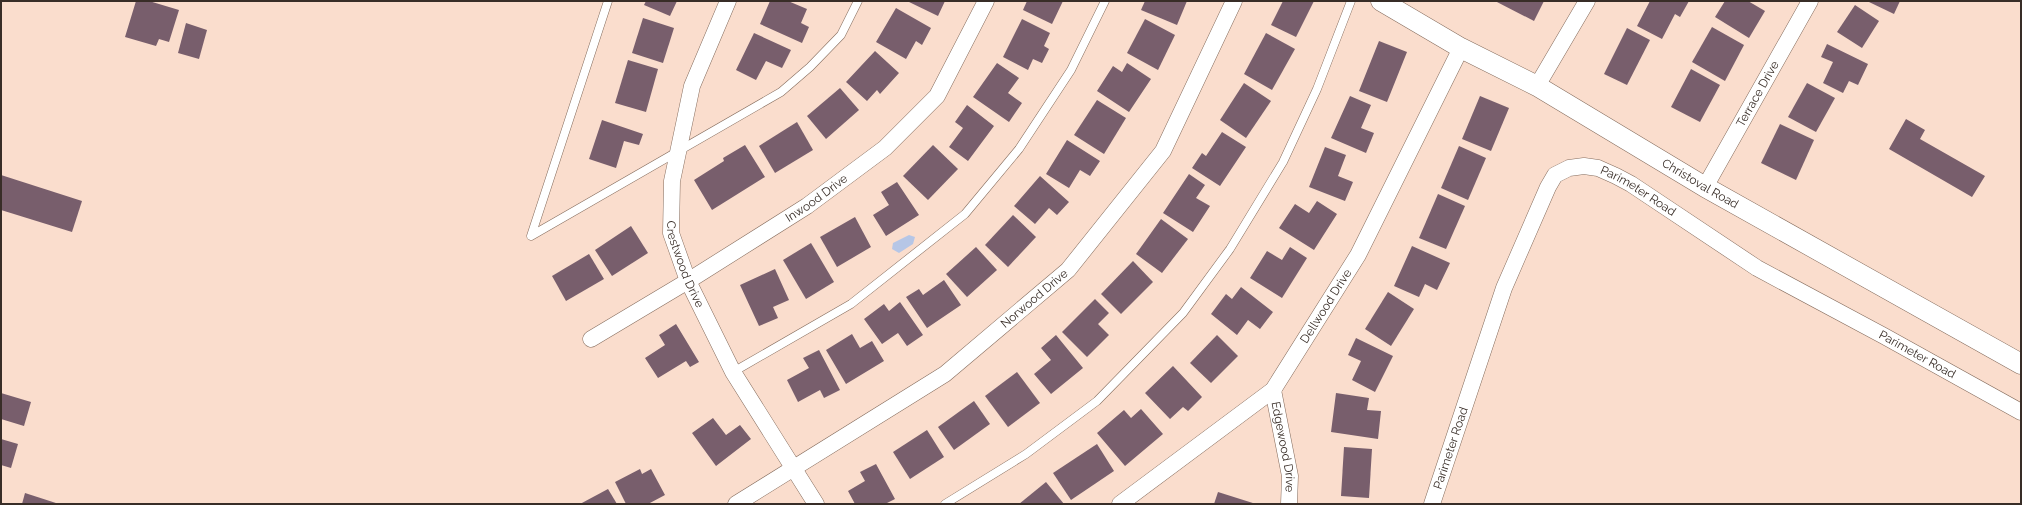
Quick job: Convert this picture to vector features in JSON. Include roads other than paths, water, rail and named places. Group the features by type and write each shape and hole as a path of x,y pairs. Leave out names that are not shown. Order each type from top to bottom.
{"street":[{"name":"Crestwood Drive","path":"728,1 692,86 672,181 671,233 688,281 733,372 816,504"},
{"name":"Inwood Drive","path":"592,339 807,206 885,148 937,96 986,1"},
{"name":"Norwood Drive","path":"736,504 945,374 1068,270 1163,151 1234,1"},
{"name":"Christoval Road","path":"1380,1 1461,48 1537,86 1705,187 2021,364"},
{"path":"1537,86 1587,1"},
{"name":"Terrace Drive","path":"1705,187 1810,1"},
{"name":"Dellwood Drive","path":"1120,504 1273,390 1358,255 1461,48"},
{"name":"Parimeter Road","path":"1432,504 1504,288 1548,187 1555,175 1568,168 1584,166 1598,168 1631,184 1757,268 2021,412"},
{"name":"Edgewood Drive","path":"1273,390 1290,476 1289,504"}],"lane":[{"path":"608,1 531,236 781,92 810,67 840,35 858,1"},
{"path":"733,372 851,304 965,214 1023,143 1071,70 1105,1"},
{"path":"945,504 1026,454 1097,401 1183,313 1230,249 1282,162 1317,90 1351,1"}],"water":[{"path":"909,235 915,237 913,244 899,253 892,249 893,243"}]}
